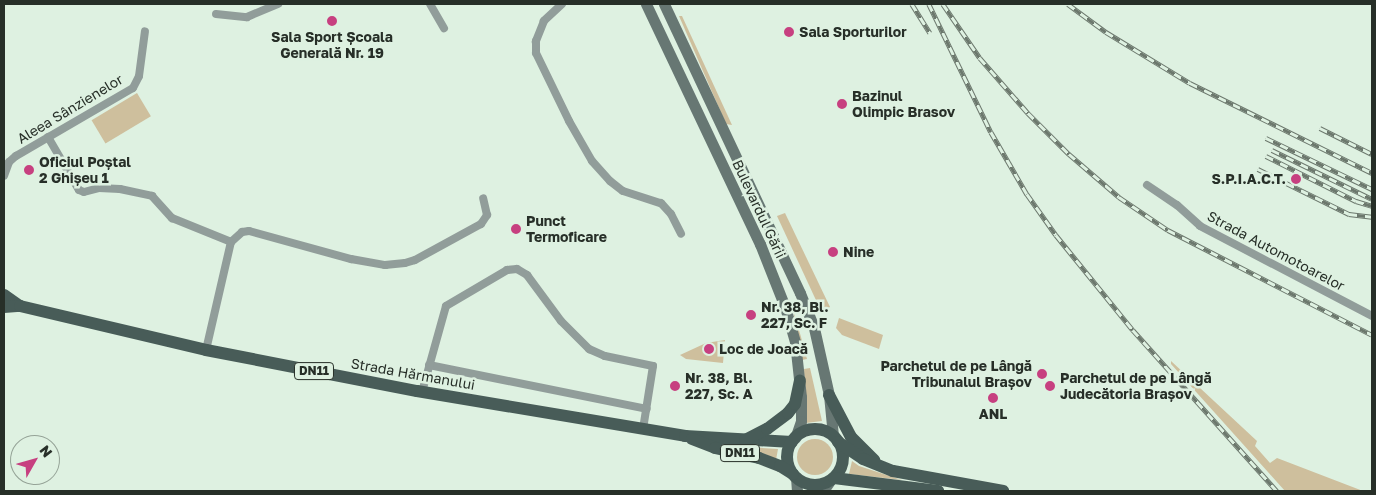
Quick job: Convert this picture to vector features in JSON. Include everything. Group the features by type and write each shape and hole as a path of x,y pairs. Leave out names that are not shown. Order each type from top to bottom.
{"main road":[{"name":"Bulevardul Gării","path":"646,4 775,279 795,342 800,381 802,410 794,440"},
{"name":"Bulevardul Gării","path":"664,4 800,293 814,328 829,395 835,439"},
{"name":"Strada Hărmanului","path":"4,295 20,306"},
{"name":"Strada Hărmanului","path":"4,307 20,306 206,350 422,392 686,436 715,436 745,440 794,440"},
{"path":"745,440 767,429 788,413 794,404 800,381"},
{"path":"829,395 851,437 882,466"},
{"path":"797,491 787,456 794,440 812,430 824,431 863,459 882,466 911,475 1003,491"},
{"name":"Strada Hărmanului","path":"686,436 715,448 759,458 780,466 794,476"},
{"path":"829,484 842,465 843,457 835,439"},
{"path":"794,476 812,485 897,484 938,491"},
{"path":"865,491 897,484"}],"street":[{"path":"216,14 248,17 278,4"},
{"path":"430,4 444,28"},
{"path":"562,4 544,21 539,30 536,41 538,60 592,161 610,181 633,194 655,200 666,207 681,234"},
{"name":"Aleea Sânzienelor","path":"4,176 9,162 16,156 133,88 139,76 145,31"},
{"path":"48,137 80,190 84,192 99,188 120,189 152,196 172,218 231,242"},
{"name":"Strada Automotoarelor","path":"1147,185 1177,205 1200,226 1372,316"},
{"path":"206,350 231,242 238,234 249,231 377,264 405,263 415,260 481,224 487,215 483,198"},
{"path":"422,392 444,311 448,303 507,270 517,269 527,275 561,321 589,349 605,356 653,366 643,429"},
{"path":"429,365 647,409"}],"shaded area":[{"path":"679,16 682,16 732,125 726,124"},
{"path":"137,93 151,116 105,143 92,120"},
{"path":"785,213 830,307 821,311 777,216"},
{"path":"793,310 801,337 807,359 802,360"},
{"path":"839,318 883,335 879,349 842,335 836,328"},
{"name":"Loc de Joacă","path":"725,340 723,363 686,359 680,355 706,343"},
{"path":"1171,361 1257,441 1255,446 1270,463 1277,458 1363,491 1285,491 1171,364"},
{"path":"810,368 822,421 806,423 804,369"},
{"path":"815,439 822,440 828,444 832,450 832,464 828,470 822,474 815,475 808,474 802,470 798,464 797,457 798,450 802,444 808,440"},
{"path":"735,446 778,449 776,460 765,454"},
{"path":"852,461 859,466 902,480 849,474"}],"railway":[{"path":"912,4 930,33"},
{"path":"929,4 991,132 1027,194 1056,235 1133,330 1277,491"},
{"path":"943,4 980,58 1028,113 1069,154 1119,197 1168,230 1372,335"},
{"path":"1068,4 1106,32 1190,83 1372,173"},
{"path":"1320,128 1372,154"},
{"path":"1266,138 1372,189"},
{"path":"1272,150 1372,199"},
{"path":"1266,156 1356,201 1372,206"},
{"path":"1258,169 1349,214 1372,217"}],"place":[{"name":"Sala Sport Școala Generală Nr. 19","path":"332,21"},
{"name":"Sala Sporturilor","path":"789,32"},
{"name":"Bazinul Olimpic Brasov","path":"842,104"},
{"name":"Oficiul Poștal 2 Ghișeu 1","path":"29,170"},
{"name":"S.P.I.A.C.T.","path":"1296,179"},
{"name":"Punct Termoficare","path":"516,229"},
{"name":"Nine","path":"833,252"},
{"name":"Nr. 38, Bl. 227, Sc. F","path":"751,315"},
{"name":"Loc de Joacă","path":"709,349"},
{"name":"Parchetul de pe Lângă Tribunalul Brașov","path":"1042,374"},
{"name":"Nr. 38, Bl. 227, Sc. A","path":"675,386"},
{"name":"Parchetul de pe Lângă Judecătoria Brașov","path":"1050,386"},
{"name":"ANL","path":"993,398"}]}
